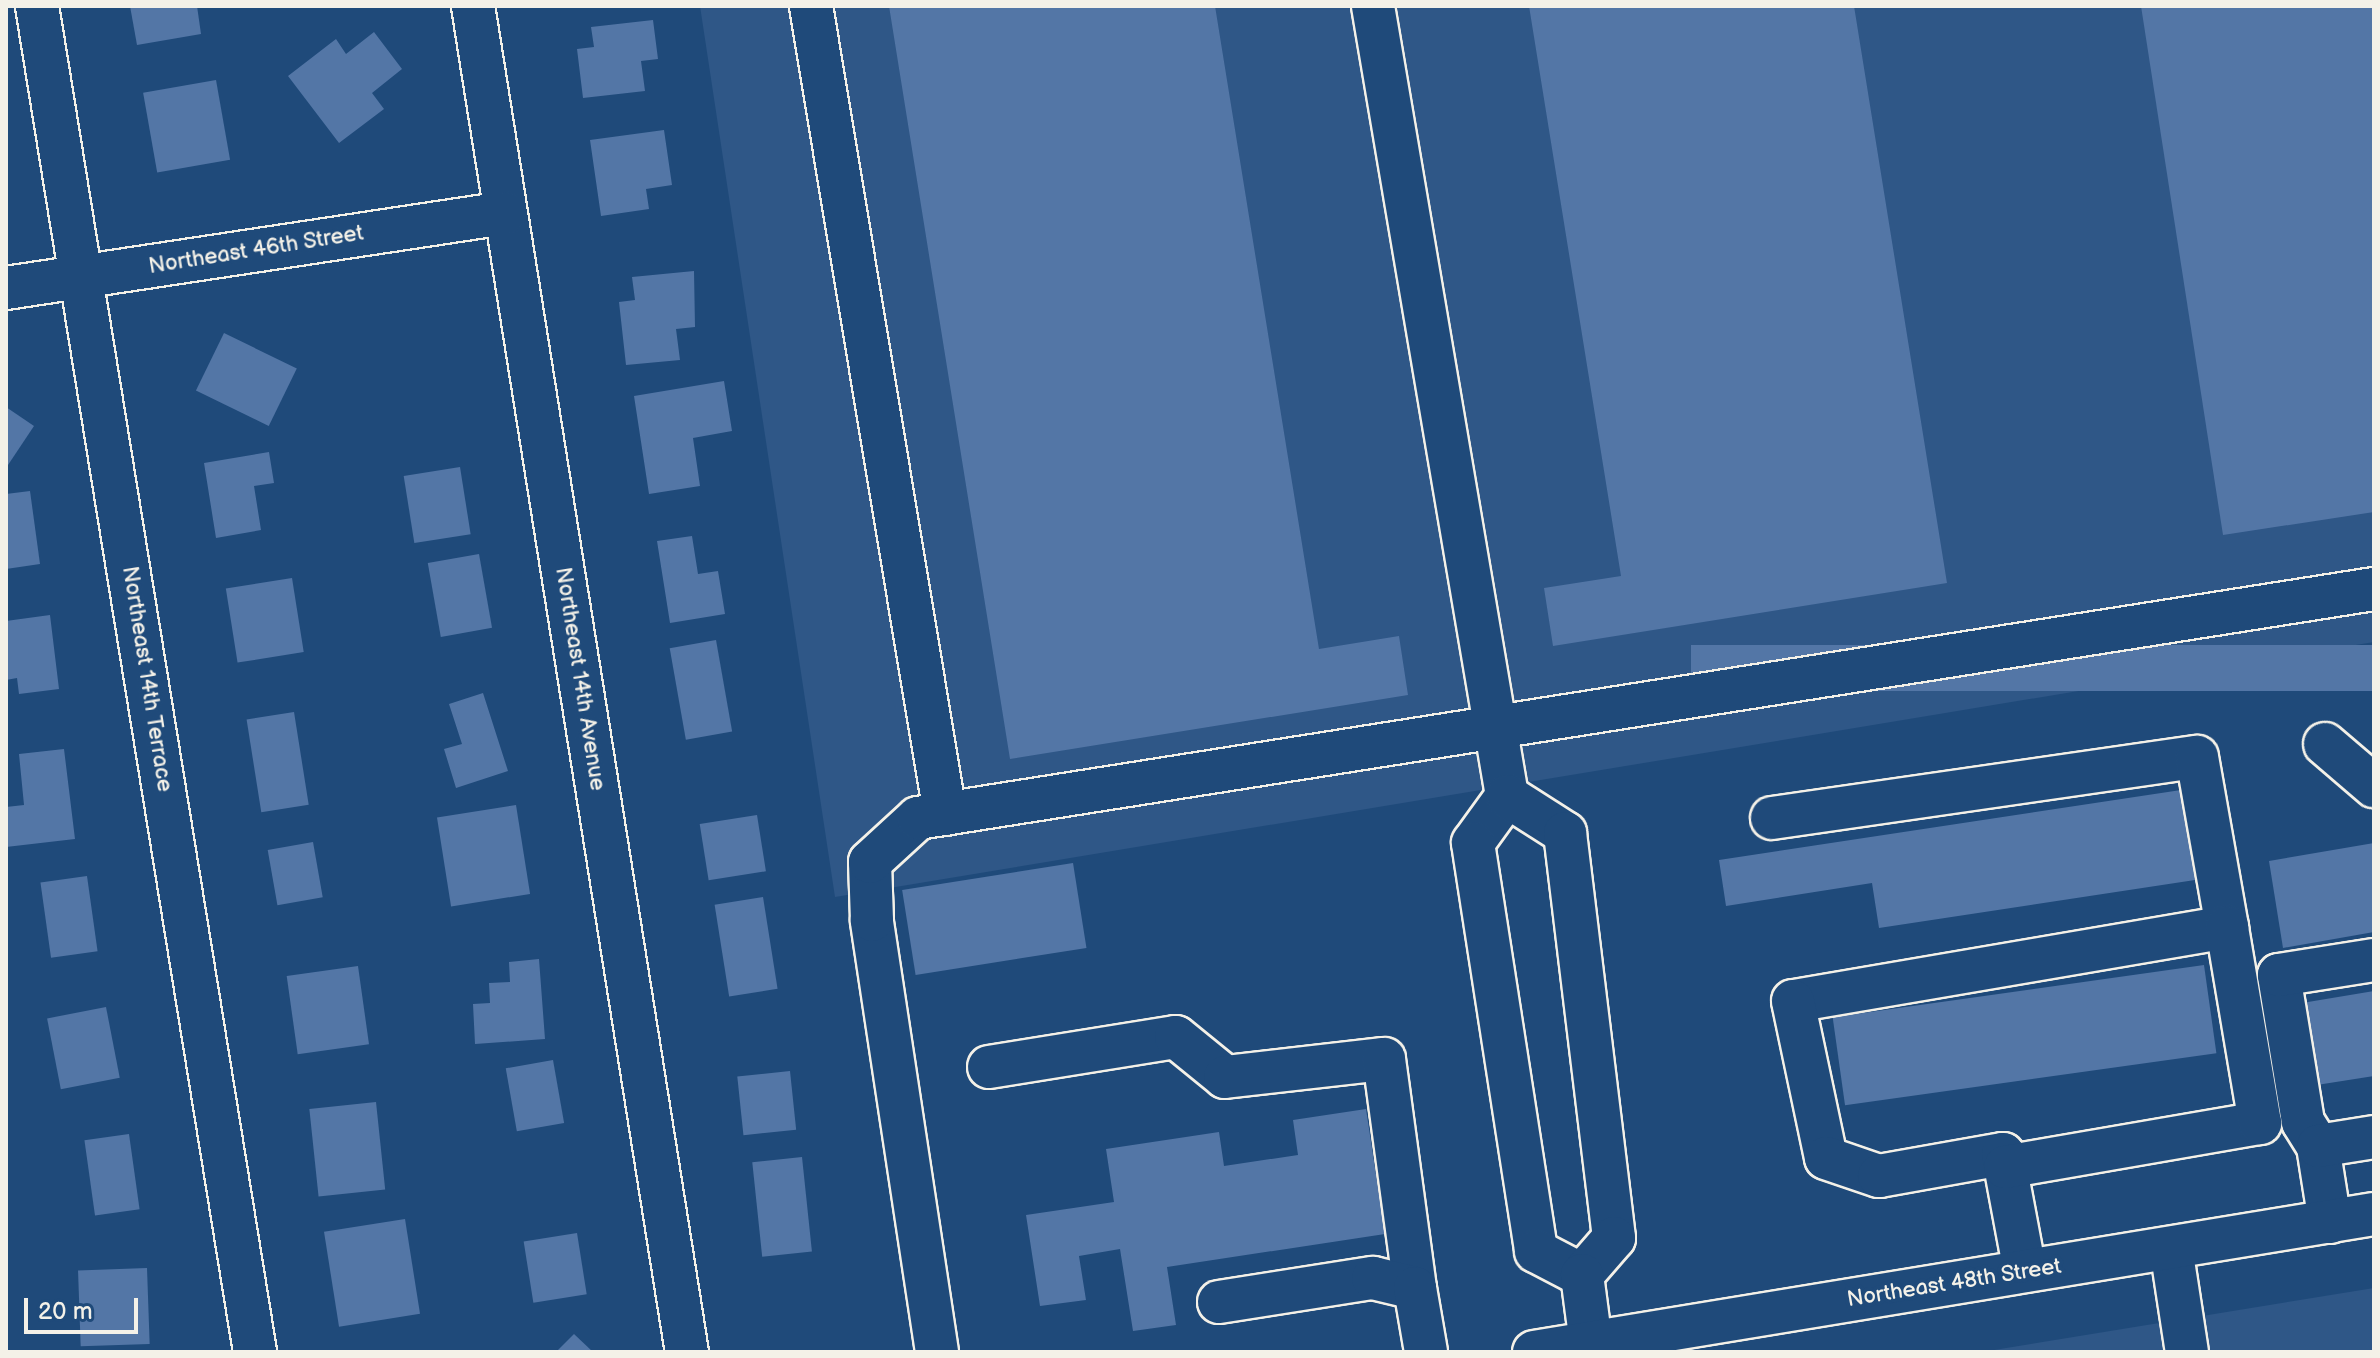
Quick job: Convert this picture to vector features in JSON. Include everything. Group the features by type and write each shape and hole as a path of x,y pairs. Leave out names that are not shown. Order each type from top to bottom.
{"street":[{"name":"Northeast 14th Terrace","path":"37,6 255,1352"},
{"name":"Northeast 14th Avenue","path":"473,6 687,1352"},
{"path":"811,6 945,814"},
{"path":"1373,6 1507,796 1473,843 1536,1251 1582,1275"},
{"name":"Northeast 46th Street","path":"6,288 505,213"},
{"path":"937,1352 872,920 870,862 918,818 2374,589"},
{"path":"2325,744 2374,786"},
{"path":"1772,818 2197,757 2260,1123 2005,1167"},
{"path":"1507,796 1565,833 1614,1238 1582,1275 1591,1343"},
{"path":"2025,1271 2003,1154 1879,1176 1826,1158 1793,1001 2227,927"},
{"path":"2330,1222 2318,1146 2303,1122 2279,975 2374,960"},
{"path":"989,1067 1176,1037 1225,1077 1384,1059 1426,1352"},
{"path":"2318,1146 2374,1137"},
{"name":"Northeast 48th Street","path":"1534,1352 2374,1214"},
{"path":"2171,1248 2187,1352"},
{"path":"1219,1302 1373,1278 1415,1288"}],"shaded area":[{"path":"700,6 2374,6 2374,642 835,897"},
{"path":"2374,1288 2374,1352 1982,1352"}],"building":[{"path":"130,6 197,6 201,34 137,45"},
{"path":"889,6 1215,6 1319,649 1399,636 1408,695 1010,759"},
{"path":"1529,6 1854,6 1947,583 1553,646 1544,588 1621,576"},
{"path":"2141,6 2374,6 2374,512 2223,535"},
{"path":"653,20 658,59 641,61 645,91 583,98 577,49 594,47 591,27"},
{"path":"374,32 402,69 372,93 384,109 339,143 288,76 336,39 346,54"},
{"path":"216,80 230,160 157,173 143,93"},
{"path":"664,130 672,185 646,189 649,209 601,216 590,140"},
{"path":"694,271 695,327 676,329 680,360 626,365 619,302 635,300 632,277"},
{"path":"224,333 297,369 269,426 196,391"},
{"path":"724,381 732,431 693,438 700,486 649,494 634,396"},
{"path":"6,407 34,426 6,468"},
{"path":"269,452 274,483 254,486 261,530 216,538 204,463"},
{"path":"460,467 471,534 414,543 404,476"},
{"path":"30,491 40,564 6,569 6,494"},
{"path":"692,536 698,574 718,571 725,614 670,623 657,541"},
{"path":"479,554 492,628 441,637 428,563"},
{"path":"292,578 304,652 238,663 226,588"},
{"path":"50,615 59,689 19,694 17,678 6,680 6,621"},
{"path":"716,640 732,732 686,740 670,648"},
{"path":"1691,645 2374,645 2374,691 1691,691"},
{"path":"483,693 508,771 456,788 444,749 462,744 449,704"},
{"path":"294,712 309,805 261,812 247,720"},
{"path":"64,749 75,839 6,847 6,807 24,805 19,754"},
{"path":"2181,790 2195,880 1879,928 1872,883 1726,906 1719,860"},
{"path":"516,805 530,894 451,906 437,818"},
{"path":"757,815 766,871 709,880 700,824"},
{"path":"313,842 323,897 277,905 268,850"},
{"path":"2374,843 2374,932 2283,948 2269,861"},
{"path":"1073,863 1086,948 916,975 902,890"},
{"path":"87,876 98,951 51,958 40,883"},
{"path":"763,897 778,989 729,997 715,905"},
{"path":"539,959 545,1039 475,1044 473,1004 490,1003 489,983 510,982 509,962"},
{"path":"2204,965 2216,1053 1845,1105 1833,1017"},
{"path":"358,966 369,1044 298,1054 287,976"},
{"path":"2374,991 2374,1076 2304,1087 2290,1005"},
{"path":"106,1007 120,1078 61,1089 47,1018"},
{"path":"553,1060 564,1123 517,1131 506,1068"},
{"path":"790,1071 796,1130 743,1135 737,1077"},
{"path":"376,1102 385,1190 319,1197 309,1109"},
{"path":"1366,1109 1385,1234 1167,1267 1176,1325 1133,1331 1120,1249 1079,1256 1086,1300 1040,1306 1026,1215 1114,1202 1106,1149 1219,1132 1224,1166 1298,1155 1293,1120"},
{"path":"129,1134 140,1209 95,1216 84,1140"},
{"path":"802,1157 812,1251 762,1257 752,1162"},
{"path":"405,1219 420,1314 339,1327 324,1232"},
{"path":"577,1233 587,1294 533,1303 524,1241"},
{"path":"147,1268 150,1344 81,1346 78,1270"},
{"path":"574,1334 593,1352 556,1352"}]}
